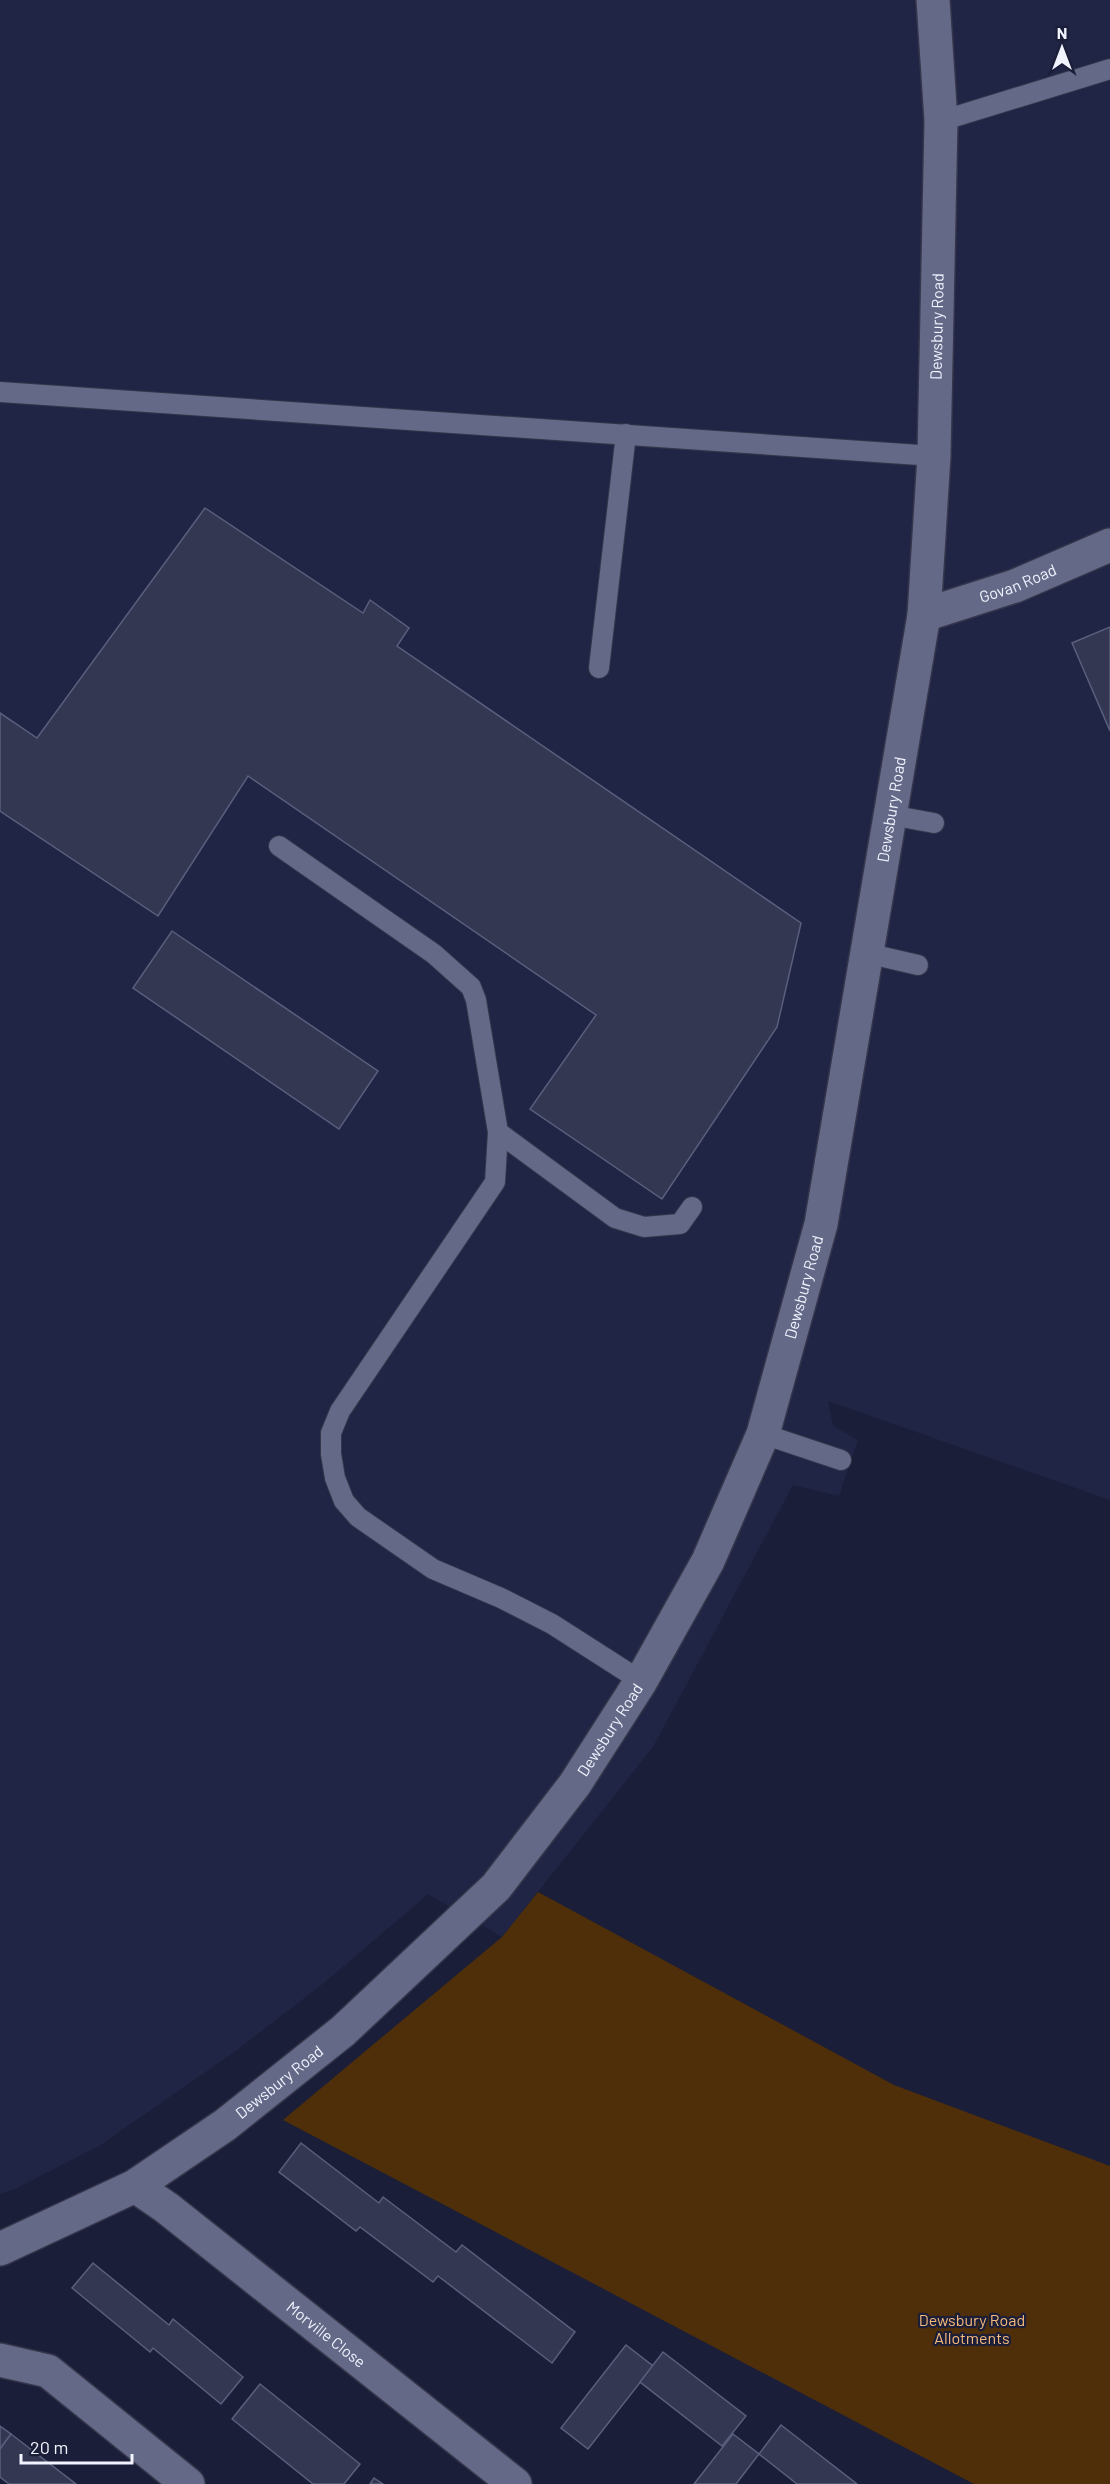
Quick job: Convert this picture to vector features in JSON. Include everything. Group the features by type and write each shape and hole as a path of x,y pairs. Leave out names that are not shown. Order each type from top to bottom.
{"street":[{"name":"Dewsbury Road","path":"1,2246 135,2186 225,2125 343,2031 496,1887 575,1784 641,1681 708,1561 763,1434 821,1224 924,615 934,456 941,121 933,0"},
{"name":"Govan Road","path":"924,615 1015,586 1110,545"},
{"name":"Morville Close","path":"135,2186 167,2208 515,2484"},
{"path":"0,2360 48,2371 188,2484"}],"lane":[{"path":"941,121 1110,69"},
{"path":"0,392 934,456"},
{"path":"599,668 626,434"},
{"path":"890,815 934,824"},
{"path":"279,846 435,954 471,987 476,1000 498,1132 495,1182 340,1411 331,1433 331,1454 335,1478 344,1501 358,1517 433,1569 501,1598 552,1624 641,1681"},
{"path":"866,953 918,965"},
{"path":"498,1132 615,1218 644,1227 680,1224 692,1207"},
{"path":"763,1434 841,1460"}],"shaded area":[{"path":"0,0 1110,0 1110,1500 828,1401 833,1426 858,1440 839,1496 793,1485 653,1747 502,1937 428,1894 324,1983 233,2053 99,2146 15,2189 0,2194"}],"green space":[{"name":"Dewsbury Road Allotments","path":"538,1892 894,2085 1110,2166 1110,2484 974,2484 283,2120 502,1937"}],"building":[{"path":"205,508 363,613 370,600 409,628 397,646 801,923 777,1027 662,1199 530,1109 596,1015 248,776 158,916 0,811 0,713 37,738"},
{"path":"1110,627 1110,731 1072,643"},
{"path":"172,931 378,1071 339,1129 133,988"},
{"path":"301,2143 379,2203 383,2197 456,2252 462,2245 575,2332 552,2363 438,2276 433,2282 360,2227 356,2231 279,2172"},
{"path":"93,2263 169,2325 173,2319 243,2377 221,2404 153,2348 150,2352 72,2288"},
{"path":"626,2345 653,2366 588,2449 561,2428"},
{"path":"663,2352 746,2416 722,2446 640,2382"},
{"path":"260,2384 360,2464 344,2484 313,2484 232,2419"},
{"path":"781,2425 857,2484 797,2484 759,2454"},
{"path":"0,2426 11,2434 0,2449"},
{"path":"11,2434 76,2484 9,2484 0,2477 0,2449"},
{"path":"733,2434 759,2454 736,2484 694,2484"},
{"path":"374,2478 383,2484 370,2484"}]}
